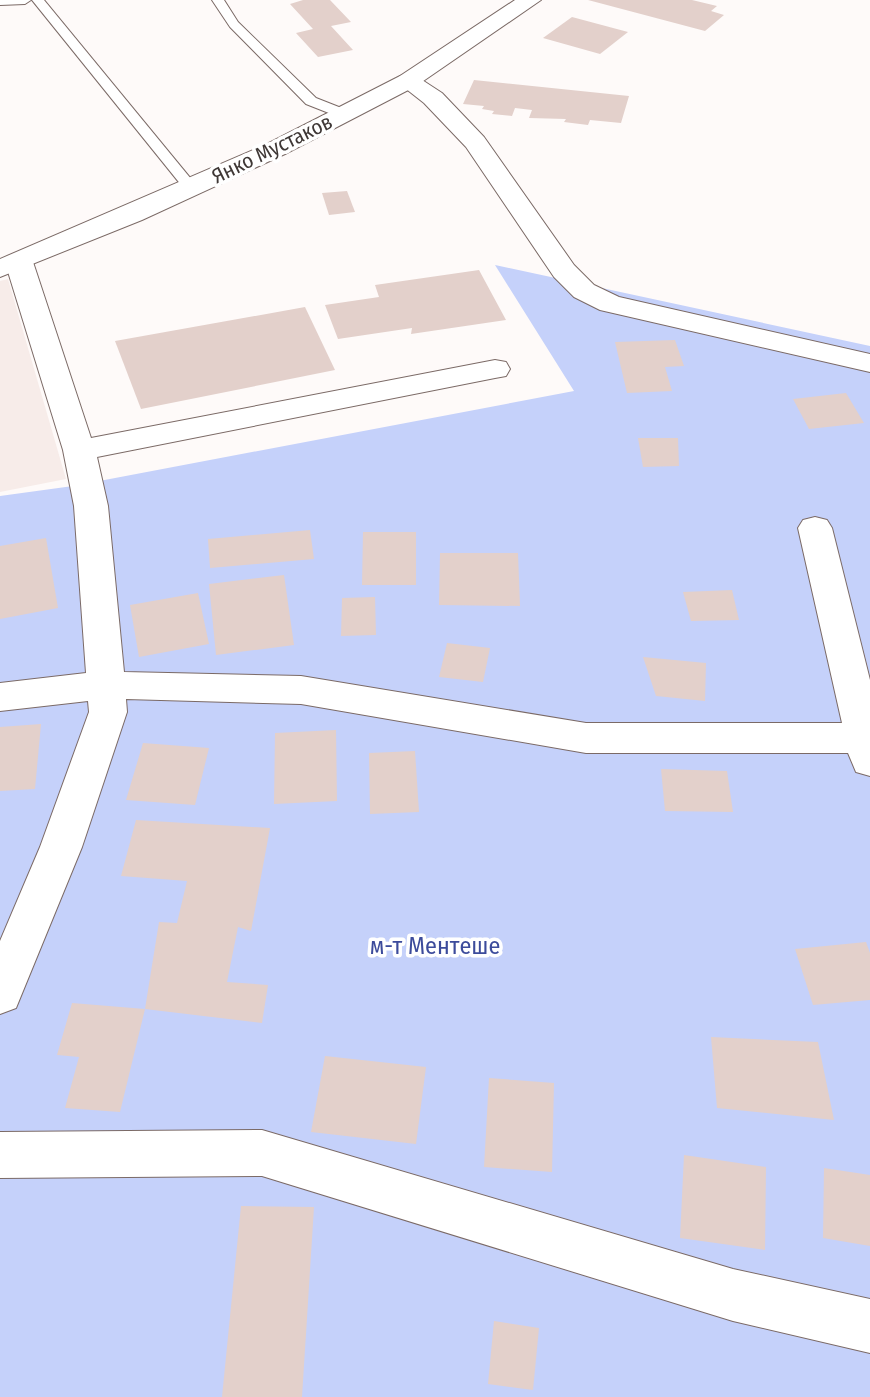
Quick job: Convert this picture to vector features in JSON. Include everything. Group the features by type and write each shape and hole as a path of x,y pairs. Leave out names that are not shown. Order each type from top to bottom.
{"street":[{"name":"Янко Мустаков","path":"9,265 191,188 344,114 408,81 530,0"},
{"path":"408,81 433,98 475,142 564,271 584,291 610,304 870,363"},
{"path":"0,994 61,847 108,712 91,506 79,450 9,265"},
{"path":"79,450 495,369"},
{"path":"0,697 106,685 301,690 586,738 867,749 815,528"},
{"path":"0,1155 262,1153 733,1295 870,1326"}],"lane":[{"path":"0,1 25,0"},
{"path":"38,0 191,188"},
{"path":"218,0 234,24 311,101 344,114"}],"shaded area":[{"path":"8,279 66,479 0,492 0,281"}],"green space":[{"name":"м-т Ментeше","path":"495,265 870,346 870,1397 0,1397 0,496 73,486 574,391"}],"building":[{"path":"303,0 330,0 351,22 331,26 353,50 318,57 296,33 313,29 290,4"},
{"path":"588,0 692,0 717,6 711,11 724,15 705,31"},
{"path":"572,17 628,32 600,54 543,38"},
{"path":"474,80 629,96 621,123 590,120 588,125 564,122 566,119 529,118 532,110 515,108 512,116 492,114 494,111 482,109 484,106 463,104"},
{"path":"347,191 355,212 329,215 322,193"},
{"path":"479,270 506,320 411,334 412,328 338,339 325,305 379,297 375,285"},
{"path":"305,307 335,370 141,409 115,341"},
{"path":"675,340 684,366 665,367 672,391 627,393 615,342"},
{"path":"846,393 864,423 809,429 793,399"},
{"path":"638,438 678,438 679,466 643,467"},
{"path":"310,530 314,559 210,568 208,539"},
{"path":"363,532 416,532 416,585 362,585"},
{"path":"46,538 58,608 0,619 0,546"},
{"path":"440,553 518,553 520,606 439,605"},
{"path":"284,575 294,645 216,655 209,584"},
{"path":"732,590 739,620 691,621 683,592"},
{"path":"198,593 209,644 139,657 130,605"},
{"path":"375,597 376,635 341,636 342,598"},
{"path":"447,643 490,648 483,682 439,677"},
{"path":"643,657 706,663 705,701 656,696"},
{"path":"41,724 35,789 0,791 0,727"},
{"path":"336,730 337,801 274,804 275,733"},
{"path":"143,743 209,748 195,805 126,800"},
{"path":"415,751 419,812 370,814 369,753"},
{"path":"661,769 727,771 733,812 665,811"},
{"path":"136,820 270,828 251,931 238,927 227,982 268,985 262,1023 145,1009 159,922 177,923 187,881 121,876"},
{"path":"866,942 870,953 870,1000 813,1005 795,949"},
{"path":"72,1003 145,1009 120,1112 65,1108 79,1057 57,1055"},
{"path":"711,1037 818,1042 834,1120 717,1108"},
{"path":"325,1056 426,1067 416,1144 311,1132"},
{"path":"489,1078 554,1083 552,1172 484,1167"},
{"path":"684,1155 766,1167 765,1250 680,1238"},
{"path":"824,1168 870,1175 870,1246 823,1238"},
{"path":"241,1206 314,1207 302,1397 222,1397"},
{"path":"494,1321 539,1328 533,1390 488,1384"}]}
